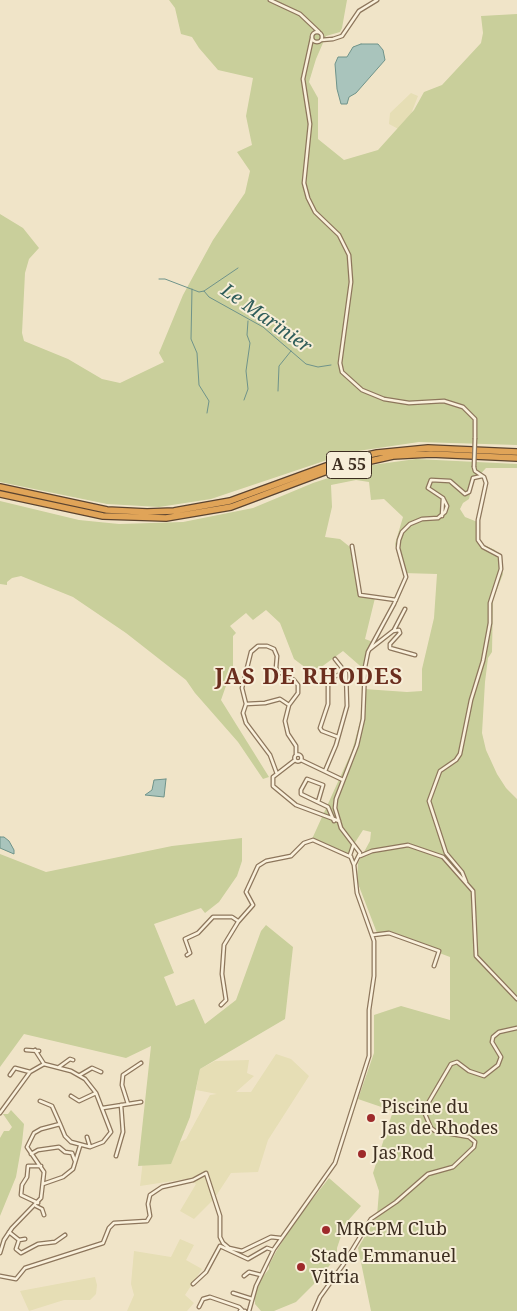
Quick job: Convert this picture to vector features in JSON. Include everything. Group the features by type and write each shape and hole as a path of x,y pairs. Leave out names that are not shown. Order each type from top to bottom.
{"highway":[{"name":"A 55","path":"0,487 107,510 174,511 230,501 337,462 377,453 428,448 517,452"},
{"name":"A 55","path":"0,494 103,516 166,518 231,507 330,470 393,456 432,454 517,458"}],"street":[{"path":"270,0 298,12 319,32 320,39"},
{"path":"312,36 330,40 344,34 358,11 377,0"},
{"path":"311,25 311,49 303,80 310,124 305,187 309,202 318,215 343,242 351,264 350,288 340,363 342,372 362,390 384,399 409,403 444,401 463,407 475,419 474,467 475,472 482,476 486,483 478,520 478,540 481,546 500,555 501,570 490,603 490,627 483,662 470,700 460,754 456,760 440,771 429,801 446,852 462,872 466,882"},
{"path":"312,36 319,32"},
{"path":"311,49 320,39"},
{"path":"354,865 359,856 339,822 335,808 336,799 357,745 363,719 365,667 369,650 406,577 398,548 402,532 407,526 417,520 437,519 442,516 447,508 443,498 429,489 428,484 430,480 450,481 465,494 469,492 473,478 482,476"},
{"path":"352,546 359,593 396,600"},
{"path":"369,650 393,631 405,609"},
{"path":"393,631 399,630 401,632 390,644 391,650 402,650 415,655"},
{"path":"277,774 268,752 246,723 243,713 246,704 242,688 250,655 254,648 262,645 274,649 277,656 276,668 278,672 294,680 298,686 297,695 285,714 286,728 294,743 295,760"},
{"path":"325,771 347,706 346,673 335,659"},
{"path":"338,737 322,731 320,728 328,704 328,678 346,673"},
{"path":"246,704 265,703 280,699 289,705"},
{"path":"296,754 301,756 301,760"},
{"path":"339,822 292,803 272,785 272,780 295,760 301,760 343,780"},
{"path":"318,802 323,785 307,779 301,794 328,807 334,820"},
{"path":"221,1005 226,1000 222,974 224,945 238,922 253,905 246,892 256,869 266,861 291,856 304,844 316,841 346,856 359,856 364,853 410,846 442,855 474,893 476,956 517,998"},
{"path":"249,1311 252,1299 273,1250 332,1168 369,1056 369,1010 375,955 373,935 357,893 354,865 351,856 352,845"},
{"path":"452,865 459,868"},
{"path":"458,875 461,875 462,872"},
{"path":"187,955 190,953 186,939 196,934 213,917 232,918 238,922"},
{"path":"373,935 389,933 439,950 434,966"},
{"path":"314,1311 320,1297 343,1265 371,1219 402,1197 424,1177 453,1167 471,1150 475,1142 472,1138 435,1131 431,1128 425,1114 427,1104 451,1064 460,1063 481,1076 493,1070 500,1062 501,1057 492,1042 493,1037 499,1032 517,1028"},
{"path":"26,1050 37,1051 44,1064"},
{"path":"58,1067 72,1060 66,1058"},
{"path":"128,1104 122,1085 123,1075 140,1063"},
{"path":"0,1110 30,1072 44,1064 58,1067 80,1075 96,1093 110,1128 110,1134 103,1142 90,1147 80,1146 66,1136 52,1106 40,1101"},
{"path":"10,1075 16,1067 30,1072"},
{"path":"80,1075 92,1068 101,1072"},
{"path":"71,1096 79,1103 96,1093"},
{"path":"103,1108 141,1102"},
{"path":"116,1156 122,1132 121,1105"},
{"path":"0,1253 9,1232 37,1205 43,1184 44,1174 41,1166 27,1145 34,1133 60,1124"},
{"path":"87,1137 90,1147"},
{"path":"43,1184 51,1183 59,1177 64,1177 74,1169 80,1146"},
{"path":"32,1154 38,1150 60,1147 65,1152 72,1153 75,1161"},
{"path":"41,1166 28,1166 27,1177 22,1185 21,1194 42,1209 44,1215"},
{"path":"0,1276 16,1278 24,1268 103,1243 113,1224 147,1221 150,1216 148,1204 150,1195 162,1187 193,1180 206,1173 220,1216 220,1237 223,1243 229,1248 242,1251 270,1238 280,1238"},
{"path":"9,1232 18,1240 25,1239"},
{"path":"18,1240 16,1249 21,1253 38,1244 55,1242 65,1235"},
{"path":"193,1284 206,1272 220,1246 248,1258 267,1248 273,1250"},
{"path":"244,1276 249,1272 262,1275"},
{"path":"233,1293 252,1299"},
{"path":"199,1307 203,1299 210,1297 239,1307 242,1311"}],"shaded area":[{"path":"411,93 418,96 404,132 389,124 390,113"},
{"path":"276,1054 291,1059 309,1076 268,1140 258,1172 231,1173 214,1199 194,1219 180,1211 196,1184 186,1179 140,1186 143,1160 186,1139 210,1095 217,1094 196,1090 200,1069 215,1061 249,1060 247,1073 254,1076 236,1092 251,1092"},
{"path":"180,1239 194,1245 186,1260 202,1269 185,1295 194,1303 187,1311 127,1311 134,1295 131,1284 134,1251 171,1257"},
{"path":"95,1277 97,1285 96,1294 90,1300 64,1300 29,1311 20,1291"}],"green space":[{"path":"169,0 347,0 342,28 340,32 326,36 309,82 318,98 318,139 344,160 378,150 414,110 424,92 442,85 481,43 483,33 481,16 517,14 517,445 419,442 351,452 211,499 159,507 107,504 0,482 0,214 23,228 39,248 29,259 25,273 22,333 24,341 68,359 102,379 120,383 164,362 159,353 183,295 213,240 245,193 250,171 237,152 252,145 246,116 253,78 218,70 192,37 181,34 175,8"},
{"path":"416,459 517,464 517,468 486,468 473,482 469,499 463,503 460,509 465,517 480,523 479,539 484,545 495,550 503,574 493,600 492,652 488,658 485,682 482,733 486,750 497,774 506,788 517,799 517,1311 371,1311 358,1248 377,1216 379,1191 373,1173 393,1111 358,1099 374,1053 374,1015 401,1006 450,1020 450,957 386,933 377,933 357,881 358,863 370,841 371,832 363,830 347,855 312,839 352,751 360,722 364,689 407,692 422,691 422,669 434,618 437,574 403,573 395,544 403,517 384,499 371,500 369,482 356,480 331,485 332,507 325,537 340,539 350,547 359,596 375,598 365,639 373,642 368,651 366,671 343,651 320,668 306,668 294,659 280,623 266,610 253,620 246,613 230,626 236,633 233,636 233,666 221,700 269,777 263,779 238,742 186,680 126,633 73,597 21,576 12,578 7,582 7,585 0,584 0,501 79,520 119,524 183,522 253,508 313,483 365,466"},
{"path":"242,838 242,861 237,876 219,902 205,913 201,908 154,924 174,973 164,977 176,1006 194,999 205,1024 236,1000 261,931 266,925 293,947 285,1019 200,1069 190,1117 171,1164 138,1166 151,1046 126,1058 24,1034 0,1067 0,854 46,872 172,846"},
{"path":"11,1110 24,1124 16,1177 0,1216 0,1138 4,1131 9,1131 12,1127 3,1114 8,1114"},
{"path":"329,1178 361,1206 345,1224 337,1248 337,1256 318,1280 296,1302 274,1311 261,1311 255,1304 255,1295 261,1279 269,1269 269,1265 277,1250 296,1220"}],"water":[{"path":"361,44 378,44 383,50 385,60 356,93 349,97 347,104 341,104 337,89 335,64 338,57 347,57 353,47"},
{"path":"166,779 164,797 145,795 152,790 154,780"},
{"path":"0,837 4,837 9,841 14,854 0,848"}],"waterway":[{"path":"204,291 238,268"},
{"name":"Le Marinier","path":"159,279 165,279 199,292 204,291 209,297 263,327 306,364 318,367 331,365"},
{"path":"192,289 191,339 197,353 199,385 209,401 207,413"},
{"path":"244,400 248,389 246,371 250,343 247,335 248,321"},
{"path":"278,391 279,366 291,351"}],"place":[{"name":"Piscine du Jas de Rhodes","path":"371,1118"},
{"name":"Jas'Rod","path":"362,1154"},
{"name":"MRCPM Club","path":"326,1230"},
{"name":"Stade Emmanuel Vitria","path":"301,1267"}],"district":[{"name":"JAS DE RHODES","path":"309,678"}]}
